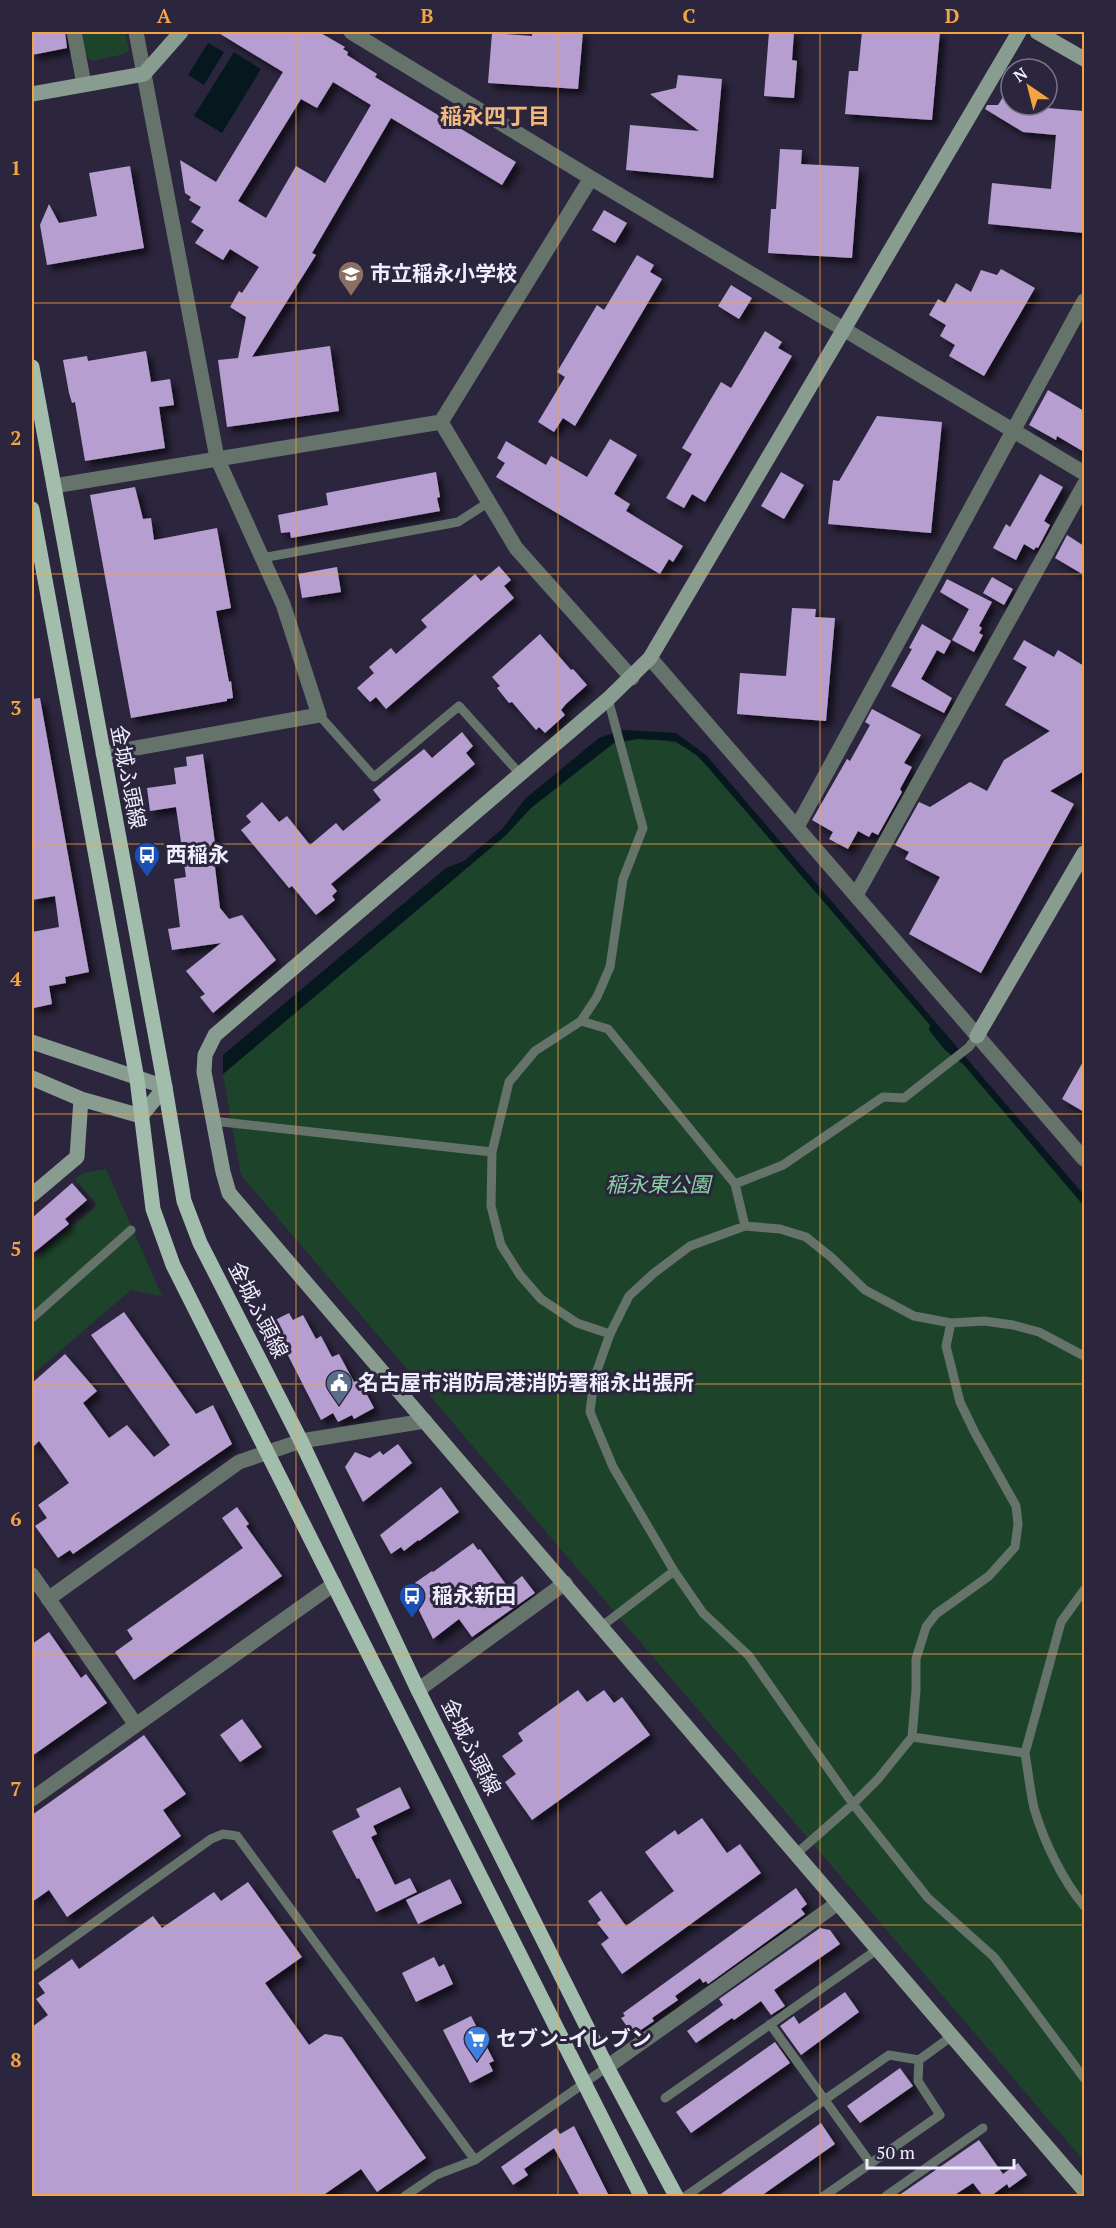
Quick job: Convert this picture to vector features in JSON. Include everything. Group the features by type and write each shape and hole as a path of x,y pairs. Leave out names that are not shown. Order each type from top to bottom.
{"main road":[{"name":"金城ふ頭線","path":"32,367 184,1201 200,1243 301,1441 418,1690 607,2067 676,2196"},
{"path":"32,509 137,1079 153,1209 173,1265 641,2196"}],"street":[{"path":"74,32 84,84"},
{"path":"103,754 319,715 283,604 217,458 136,32"},
{"path":"32,94 144,74 181,32"},
{"path":"351,32 1084,473"},
{"path":"1018,32 650,658 608,699 214,1035 205,1055 204,1071 229,1193 1084,2190"},
{"path":"1037,32 1084,59"},
{"path":"54,486 441,422 591,178"},
{"path":"797,827 1084,301"},
{"path":"441,422 516,548 632,678"},
{"path":"856,895 1084,484"},
{"path":"650,658 856,895 973,1041 1084,1159"},
{"path":"973,1041 1084,853"},
{"path":"32,1042 165,1087 141,1116 81,1099 32,1078"},
{"path":"32,1195 77,1157 81,1099"},
{"path":"48,1599 239,1462 301,1441 425,1421"},
{"path":"32,1575 136,1725"},
{"path":"418,1690 565,1583"},
{"path":"32,1799 334,1584"},
{"path":"607,2067 838,1903"}],"lane":[{"path":"262,558 458,522 489,502"},
{"path":"608,699 644,828 623,879 610,967 597,997 581,1021 535,1051 509,1082 492,1152 491,1206 501,1245 520,1275 542,1299 577,1323 610,1334"},
{"path":"319,715 374,777 459,706 520,774"},
{"path":"581,1021 608,1029 735,1184 745,1226"},
{"path":"735,1184 783,1165 883,1097 904,1098 973,1041"},
{"path":"213,1121 492,1152"},
{"path":"1084,1356 1039,1332 1013,1325 984,1321 951,1323 914,1316 865,1290 831,1257 806,1237 780,1229 745,1226 690,1246 654,1273 629,1296 610,1334 594,1379 590,1412 613,1467 674,1571 703,1613 749,1656 853,1804 928,1898 993,1957 1084,2078"},
{"path":"32,1318 131,1230"},
{"path":"796,1854 878,1779 912,1737 916,1659 926,1627 936,1614 989,1575 1015,1547 1018,1524 1016,1506 960,1402 945,1346 951,1323"},
{"path":"602,1626 674,1571"},
{"path":"1084,1590 1061,1622 1025,1753 1034,1808 1051,1851 1072,1891 1084,1906"},
{"path":"912,1737 1025,1753"},
{"path":"32,1967 210,1839 223,1834 237,1836 475,2160"},
{"path":"664,2097 878,1949"},
{"path":"770,2024 871,2163"},
{"path":"686,2196 889,2055 918,2060 952,2036"},
{"path":"824,2196 940,2115 918,2081 918,2060"},
{"path":"405,2196 436,2175 475,2160 607,2067"},
{"path":"886,2196 983,2128"}],"green space":[{"path":"80,32 125,32 129,50 125,54 92,61 84,54"},
{"name":"稲永東公園","path":"638,739 676,743 690,751 706,765 930,1025 945,1050 964,1065 1084,1206 1084,2161 241,1175 223,1074 506,835 531,808 600,752 614,743"},
{"path":"106,1169 162,1296 131,1290 32,1375 32,1260 97,1205 75,1179 83,1173"}],"water":[{"path":"208,43 224,52 204,85 188,75"},
{"path":"234,52 261,69 222,133 194,116"},
{"path":"622,730 676,733 706,755 1084,1195 1084,1206 964,1065 945,1050 929,1030 930,1025 706,765 698,756 675,741 638,739 614,743 531,808 506,835 223,1074 223,1055 446,868 464,861 502,829 526,798 599,738"}],"building":[{"path":"32,32 65,32 67,48 32,55"},
{"path":"217,32 319,32 345,47 343,49 348,52 347,55 377,74 375,77 516,162 502,185 391,118 312,253 316,255 252,357 330,346 339,411 227,427 218,360 238,358 246,317 230,307 239,291 242,293 259,267 230,249 223,260 195,243 204,230 191,222 201,207 189,200 191,197 185,193 180,160 216,182 283,72","holes":["333,82 371,105 325,183 296,166 266,218 238,201 301,99 317,108"]},
{"path":"532,32 583,32 578,89 488,83 492,33 532,36"},
{"path":"769,32 794,32 792,60 797,61 794,98 764,96"},
{"path":"862,32 940,32 932,120 845,114 849,71 858,71"},
{"path":"678,75 722,79 713,178 626,170 630,125 699,131 650,94 676,88"},
{"path":"999,103 999,117 1059,117 1059,109 1084,111 1084,233 988,224 992,183 1051,189 1056,135 1023,132 985,109 987,105"},
{"path":"780,149 802,150 801,164 859,167 852,258 768,253 771,209 776,209"},
{"path":"130,166 144,248 47,265 40,225 49,204 59,223 97,216 89,173"},
{"path":"604,210 627,223 615,243 592,230"},
{"path":"637,255 654,265 650,272 662,279 575,426 563,418 554,432 538,422 565,377 557,372 597,305 604,310"},
{"path":"1001,269 1035,288 984,376 949,356 955,345 940,336 946,325 929,315 938,299 945,303 956,283 971,292 981,270 997,275"},
{"path":"731,285 752,298 739,319 718,306"},
{"path":"765,331 782,342 778,348 792,356 705,502 692,494 684,508 666,498 692,454 682,448 721,382 731,388"},
{"path":"146,351 151,382 170,379 174,405 159,407 165,448 85,461 75,402 72,403 69,393 63,360 87,356 88,361"},
{"path":"1048,390 1084,411 1084,452 1057,436 1056,440 1029,425"},
{"path":"877,416 942,422 931,533 828,524 833,480 839,481"},
{"path":"610,439 637,455 614,494 630,504 626,511 683,546 673,562 669,559 660,574 496,477 505,463 497,458 506,441 546,465 551,456 587,477"},
{"path":"436,472 440,511 291,538 290,532 281,533 278,515 328,505 326,493"},
{"path":"781,472 804,485 784,519 761,506"},
{"path":"1040,474 1063,487 1044,521 1050,525 1038,548 1034,550 1024,544 1016,560 993,548 1006,524 1010,527"},
{"path":"135,487 143,519 151,518 154,540 217,528 231,608 216,611 229,682 231,681 233,698 227,701 131,718 90,495"},
{"path":"1067,535 1084,546 1084,575 1055,558"},
{"path":"499,566 511,580 504,586 514,598 386,709 376,697 370,702 357,688 374,673 369,667 391,648 396,654 427,627 421,620 475,574 481,581"},
{"path":"337,567 341,592 302,598 298,574"},
{"path":"992,577 1013,589 1004,605 983,593"},
{"path":"947,579 992,602 979,626 982,628 979,633 983,635 974,652 952,640 969,609 940,592"},
{"path":"792,608 816,609 815,617 835,618 826,721 737,714 740,673 786,676"},
{"path":"922,624 951,641 944,654 937,650 921,679 952,698 944,713 891,686 912,649 909,648"},
{"path":"540,634 587,685 566,704 561,710 565,715 545,733 539,727 536,730 512,702 509,703 497,688 500,686 492,677"},
{"path":"1024,640 1054,657 1058,650 1084,666 1084,771 1050,791 1074,804 981,973 909,934 940,877 905,859 909,852 895,845 919,802 930,807 970,782 987,791 1004,760 1050,731 1005,705 1027,667 1013,659"},
{"path":"40,698 89,972 65,977 66,983 49,986 52,1004 34,1008 32,1005 32,932 59,927 55,896 32,900 32,699"},
{"path":"872,709 921,735 904,763 912,767 900,789 902,792 878,835 872,832 869,837 858,831 848,849 829,839 833,832 812,820 847,759 850,761 870,725 865,722"},
{"path":"462,732 473,746 466,753 475,764 331,884 337,891 332,896 335,900 316,915 292,886 289,888 241,830 251,822 246,816 262,802 279,822 287,816 310,845 336,823 343,831 381,800 373,790 424,749 432,758"},
{"path":"203,754 216,851 213,851 220,908 229,919 242,915 276,960 213,1013 200,997 205,994 186,971 221,943 172,950 168,929 180,927 174,879 186,877 176,807 150,811 147,788 176,784 174,768 187,766 186,757"},
{"path":"1084,1060 1084,1112 1062,1099"},
{"path":"72,1183 87,1200 65,1219 69,1224 32,1254 32,1218"},
{"path":"124,1312 196,1414 213,1405 232,1444 73,1554 70,1550 58,1558 35,1526 47,1518 38,1505 69,1483 39,1441 32,1448 32,1383 65,1354 97,1391 83,1403 109,1438 127,1425 154,1457 170,1445 91,1335"},
{"path":"289,1313 293,1320 303,1315 316,1339 321,1336 332,1357 339,1354 354,1382 359,1380 374,1408 354,1419 352,1415 338,1422 333,1413 321,1420 275,1330 280,1328 275,1320"},
{"path":"398,1444 412,1463 363,1502 345,1467 355,1452 370,1458 380,1451 383,1455"},
{"path":"441,1487 459,1512 404,1551 401,1547 391,1554 380,1535"},
{"path":"237,1507 249,1524 246,1526 282,1576 134,1680 115,1652 133,1639 127,1630 243,1548 222,1518"},
{"path":"473,1543 508,1587 522,1576 535,1593 472,1637 459,1619 433,1639 413,1598 406,1589"},
{"path":"49,1632 81,1678 86,1674 107,1703 32,1756 32,1644"},
{"path":"578,1690 587,1702 604,1690 614,1703 622,1697 650,1735 532,1820 505,1782 516,1774 502,1756 523,1741 518,1733"},
{"path":"242,1719 262,1747 240,1762 220,1735"},
{"path":"144,1735 186,1794 163,1810 181,1836 67,1917 49,1890 32,1902 32,1815"},
{"path":"400,1787 410,1808 373,1826 377,1834 371,1837 395,1885 410,1878 417,1892 376,1912 332,1831 360,1817 356,1809"},
{"path":"702,1818 727,1853 740,1844 761,1873 622,1974 601,1944 609,1938 597,1923 601,1920 588,1901 601,1891 626,1926 674,1891 645,1852 675,1830 678,1835"},
{"path":"450,1879 462,1903 418,1924 406,1900"},
{"path":"248,1882 302,1957 265,1983 309,2045 325,2034 342,2037 426,2158 377,2192 361,2169 322,2196 32,2196 32,2027 48,2015 36,1999 45,1993 38,1983 72,1959 79,1969 153,1916 162,1928 214,1892 221,1901"},
{"path":"796,1888 807,1904 801,1909 805,1914 708,1984 706,1981 703,1983 700,1978 675,1996 678,2000 652,2018 654,2021 635,2034 631,2032 621,2018 625,2016 623,2013"},
{"path":"820,1928 830,1930 840,1944 774,1990 785,2006 771,2015 761,2001 696,2043 687,2031 723,2005 719,1999"},
{"path":"434,1957 439,1967 444,1964 453,1984 416,2002 402,1973"},
{"path":"845,1992 859,2012 801,2055 780,2026 794,2016 799,2024"},
{"path":"471,2016 494,2061 489,2063 493,2071 470,2083 443,2030"},
{"path":"775,2042 790,2063 691,2133 676,2112"},
{"path":"900,2068 913,2086 860,2123 847,2106"},
{"path":"821,2123 835,2144 761,2196 718,2196"},
{"path":"574,2126 609,2196 580,2196 554,2148 524,2169 528,2175 513,2185 501,2167 556,2128 560,2134"},
{"path":"979,2140 1003,2174 1018,2163 1027,2175 1009,2188 1007,2184 991,2196 983,2196 973,2183 953,2196 898,2196"}],"place":[{"name":"市立稲永小学校","path":"351,297"},
{"name":"西稲永","path":"147,878"},
{"name":"名古屋市消防局港消防署稲永出張所","path":"339,1406"},
{"name":"稲永新田","path":"412,1619"},
{"name":"セブン-イレブン","path":"477,2062"}],"district":[{"name":"稲永四丁目","path":"495,116"}]}
